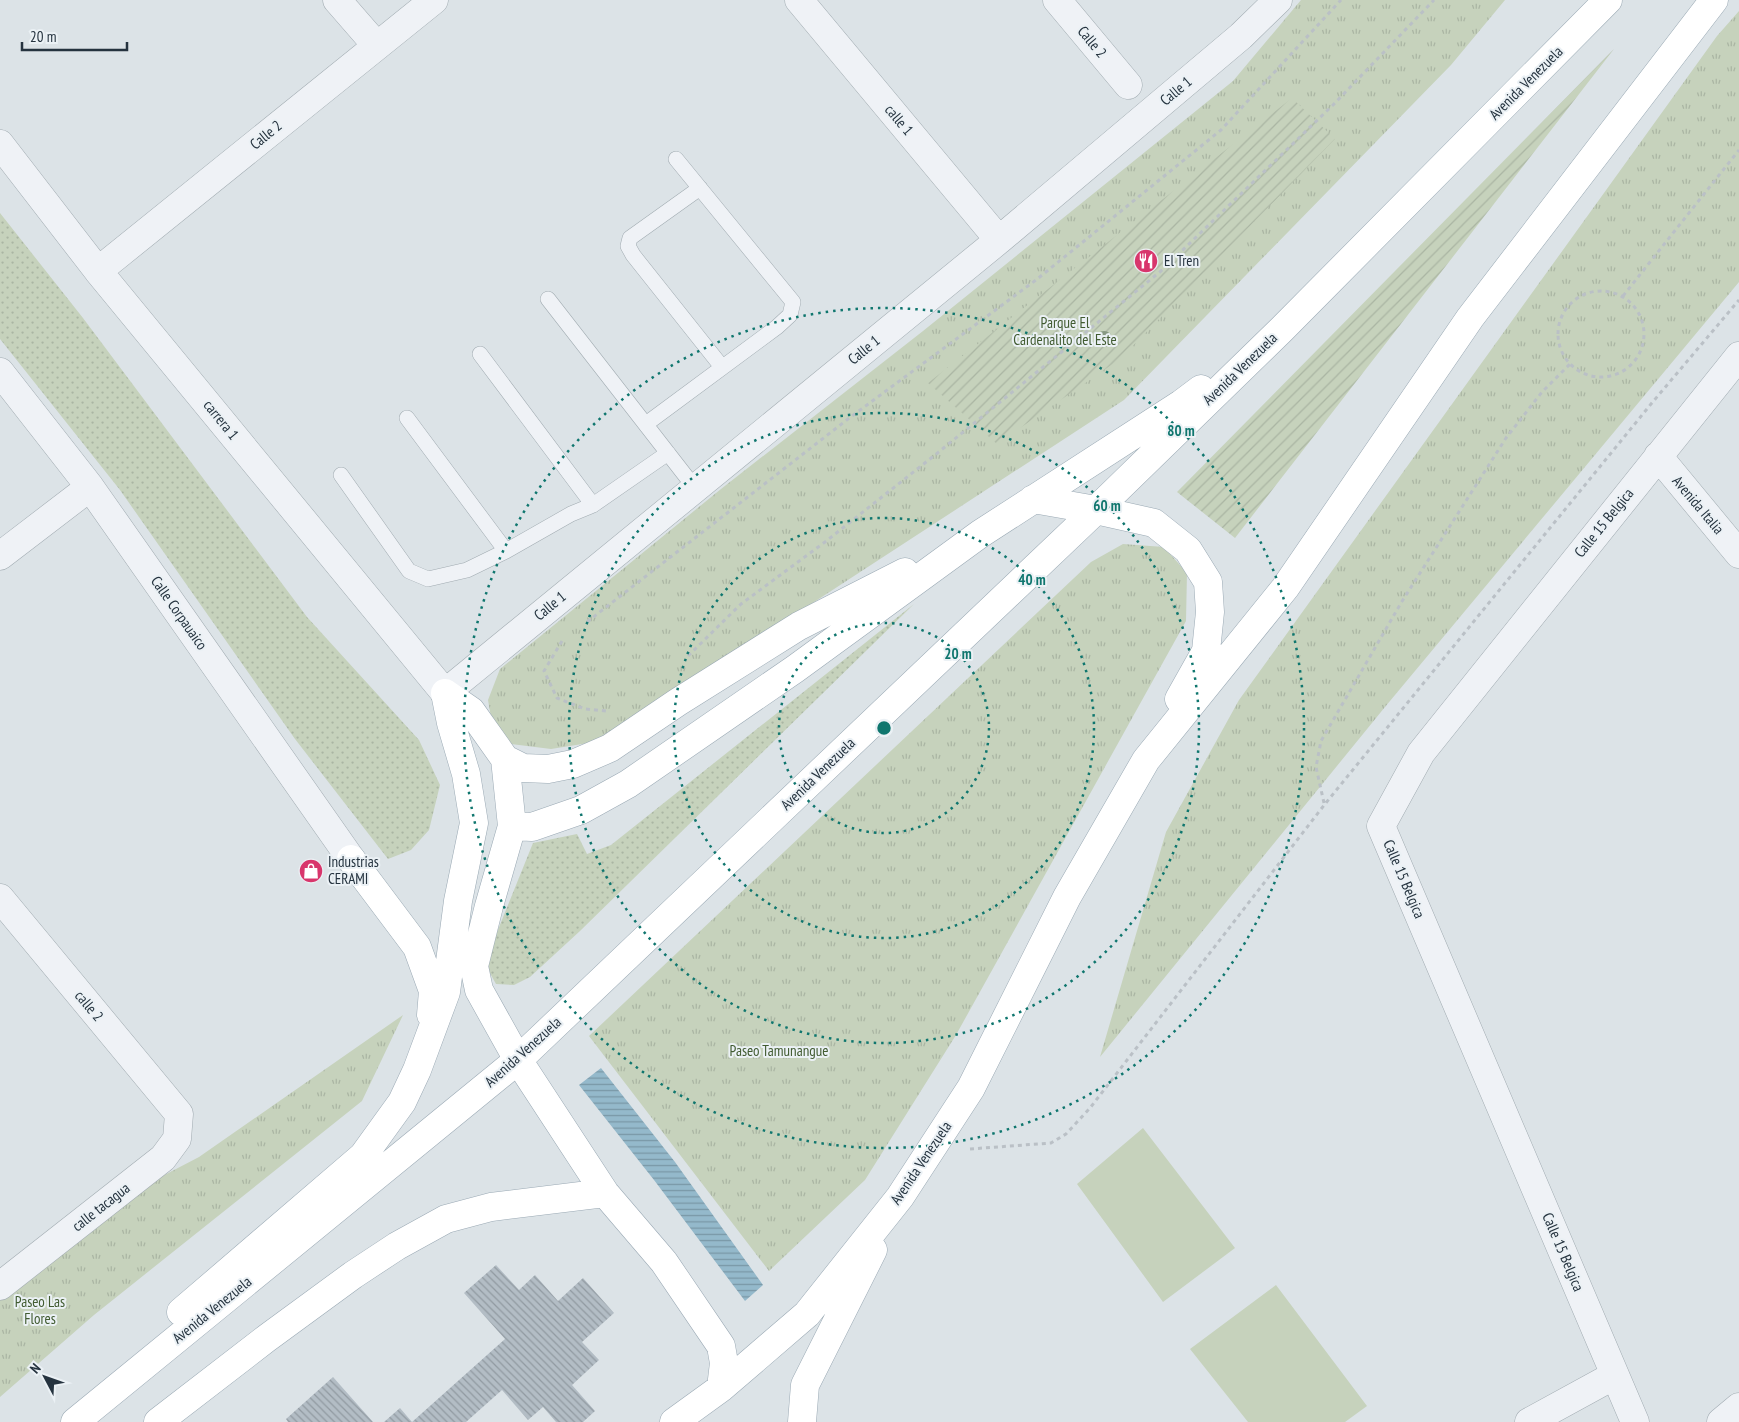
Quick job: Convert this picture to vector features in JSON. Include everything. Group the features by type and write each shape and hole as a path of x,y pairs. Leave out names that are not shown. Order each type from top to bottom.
{"main road":[{"name":"Avenida Venezuela","path":"75,1422 518,1060 1096,510 1282,329 1608,0"},
{"name":"Avenida Venezuela","path":"674,1422 721,1388 807,1314 900,1198 971,1088 1067,897 1146,760 1285,588 1470,318 1714,0"},
{"path":"512,826 532,827 581,810 628,784 795,669 980,534 1181,404 1282,329"},
{"path":"1033,500 1096,510 1154,523 1188,550 1208,582 1210,612 1206,651 1146,760"},
{"path":"445,692 471,711 505,759 523,768 548,769 574,764 610,748 678,702 799,626 980,534"},
{"path":"66,1422 152,1336 363,1156 402,1102 417,1070 446,992 458,901 474,823 466,774 451,723 445,692"},
{"path":"505,759 512,826 474,966 479,990 518,1060 605,1192 664,1262 721,1346 724,1363 721,1388"},
{"path":"351,859 417,947 433,991 429,1036"},
{"path":"158,1422 353,1275 397,1246 446,1219 491,1207 605,1192"},
{"path":"802,1422 805,1385 900,1198"}],"street":[{"path":"337,0 377,46"},
{"name":"Calle 2","path":"98,271 434,0"},
{"name":"calle 1","path":"799,0 999,240"},
{"name":"Calle 2","path":"1057,0 1128,85"},
{"name":"Calle 1","path":"445,692 999,240 1241,36 1278,0"},
{"name":"carrera 1","path":"0,144 98,271 445,692"},
{"name":"Calle 15 Belgica","path":"1635,1422 1381,826 1421,753 1739,356"},
{"name":"Calle Corpauaico","path":"0,372 90,487 351,859"},
{"name":"Avenida Italia","path":"1658,456 1739,554"},
{"path":"0,556 90,487"},
{"name":"calle 2","path":"4,912 178,1114"},
{"name":"calle tacagua","path":"0,1286 163,1158 177,1138 178,1114"},
{"path":"1529,1422 1615,1375"},
{"path":"1721,1422 1739,1407"}],"lane":[{"path":"646,424 790,315 794,302 676,159"},
{"path":"700,188 630,238 628,246 722,367"},
{"path":"548,299 695,488"},
{"path":"480,354 593,505"},
{"path":"407,418 506,551"},
{"path":"341,475 409,571 428,579 467,570 506,551 571,514 593,505 668,453"}],"path":[{"path":"586,622 848,419 1036,280 1221,130 1341,0"},
{"path":"683,660 741,604 825,542 935,455 1161,271 1333,105 1434,0"},
{"path":"1623,296 1739,150"},
{"path":"1599,290 1623,296 1640,313 1645,338 1636,361 1616,375 1591,376 1570,364 1558,342 1561,318 1576,298 1599,290"},
{"path":"929,1152 1051,1143 1066,1134 1090,1108 1324,804 1650,404 1739,300"},
{"path":"1324,804 1316,767 1322,741 1401,602 1506,438 1542,392 1570,364"},
{"path":"562,640 544,671 557,698 585,709 613,712"}],"green space":[{"name":"Parque El Cardenalito del Este","path":"1301,0 1505,0 1451,65 1124,400 601,741 551,749 511,744 492,723 488,700 500,669 721,489 923,331 1233,81"},
{"path":"1739,11 1739,282 1385,707 1100,1057 1166,832 1239,700 1717,36"},
{"path":"1614,49 1235,538 1177,492"},
{"path":"1292,98 1335,139 1120,359 997,444 928,383"},
{"path":"0,213 83,318 307,617 419,740 440,785 429,830 411,850 388,859 295,739 120,490 0,339"},
{"name":"Paseo Tamunangue","path":"1123,544 1164,547 1187,573 1186,621 956,1035 865,1180 769,1271 589,1036 1091,562"},
{"path":"914,604 580,931 530,977 514,985 496,984 486,966 489,952 533,843 577,834 587,854 611,845"},
{"name":"Paseo Las Flores","path":"403,1015 362,1101 94,1315 0,1397 0,1293 130,1193 199,1157"},
{"path":"1143,1128 1235,1248 1163,1302 1077,1184"},
{"path":"1276,1285 1367,1406 1345,1422 1248,1422 1190,1349"}],"water":[{"path":"601,1068 675,1162 763,1285 745,1301 654,1180 579,1085"}],"building":[{"path":"496,1265 519,1290 535,1275 558,1301 583,1278 614,1313 582,1342 599,1360 572,1385 595,1411 583,1422 556,1422 543,1407 528,1420 502,1390 466,1422 412,1422 505,1339 464,1293"},
{"path":"333,1377 373,1422 288,1422 286,1419"},
{"path":"400,1408 412,1422 384,1422"}],"place":[{"name":"El Tren","path":"1146,261"},
{"name":"Industrias CERAMI","path":"311,871"}]}
